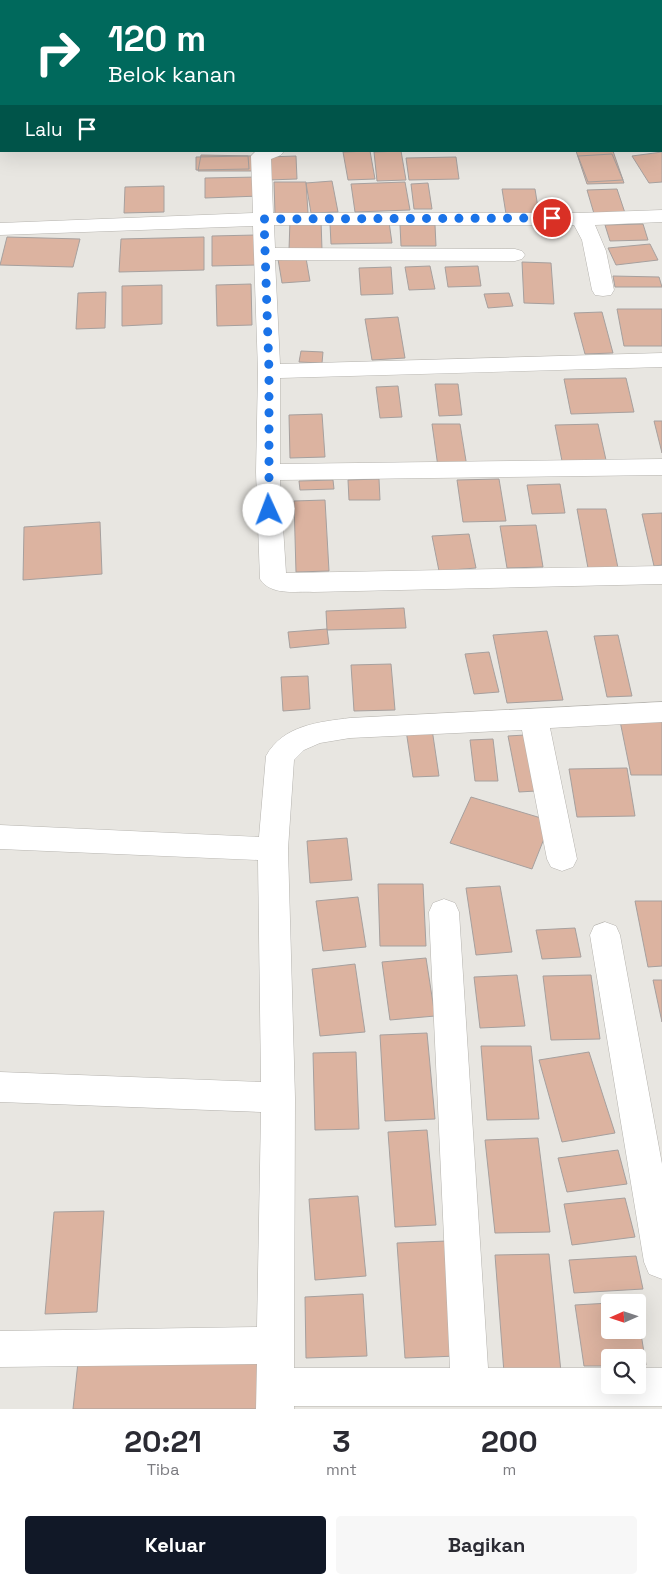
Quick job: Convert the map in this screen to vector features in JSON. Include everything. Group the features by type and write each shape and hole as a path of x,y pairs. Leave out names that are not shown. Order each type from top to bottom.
{"street":[{"path":"271,152 261,156 269,371 268,472 273,579 276,582 313,583 662,575"},
{"path":"0,229 264,219 579,219 662,216"},
{"path":"579,219 585,223 590,234 603,290"},
{"path":"264,254 516,255"},
{"path":"269,371 662,360"},
{"path":"268,472 662,466"},
{"path":"662,712 350,728 316,733 294,742 280,756 273,849 278,1098 274,1345 275,1398 470,1386 662,1387"},
{"path":"534,719 562,859"},
{"path":"0,837 273,849"},
{"path":"444,912 470,1386"},
{"path":"605,935 662,1262"},
{"path":"0,1087 278,1098"},
{"path":"0,1349 274,1345"}],"building":[{"path":"343,152 370,152 375,179 348,180"},
{"path":"374,152 401,152 406,180 377,181"},
{"path":"576,152 613,152 624,183 587,184"},
{"path":"662,152 662,182 649,183 632,156"},
{"path":"612,154 623,180 588,182 578,156"},
{"path":"201,155 254,156 252,171 198,171"},
{"path":"248,156 249,169 196,170 196,157"},
{"path":"296,156 297,179 268,180 267,157"},
{"path":"456,157 459,179 409,180 406,158"},
{"path":"259,177 260,196 205,198 205,178"},
{"path":"332,181 338,212 311,213 306,183"},
{"path":"274,182 306,182 308,213 275,214"},
{"path":"405,182 410,210 355,212 351,184"},
{"path":"428,183 432,209 414,209 411,184"},
{"path":"164,186 164,212 124,213 125,187"},
{"path":"502,189 535,189 539,214 506,214"},
{"path":"617,189 626,216 595,217 587,190"},
{"path":"290,220 321,220 322,250 289,250"},
{"path":"389,222 392,243 331,244 330,224"},
{"path":"643,224 648,240 610,241 605,225"},
{"path":"400,225 435,225 436,246 401,246"},
{"path":"256,235 257,265 212,266 212,236"},
{"path":"7,237 80,239 73,267 0,265"},
{"path":"204,237 204,270 119,272 121,239"},
{"path":"650,244 658,260 616,265 608,248"},
{"path":"306,258 310,281 282,283 278,259"},
{"path":"522,262 551,263 554,304 524,303"},
{"path":"430,266 435,289 409,290 405,267"},
{"path":"478,266 481,286 448,287 445,267"},
{"path":"391,267 393,294 361,295 359,268"},
{"path":"613,276 659,277 662,287 615,287"},
{"path":"251,284 252,325 217,326 216,285"},
{"path":"162,285 162,324 122,326 122,286"},
{"path":"106,292 105,328 76,329 78,293"},
{"path":"509,293 513,306 488,308 484,294"},
{"path":"617,309 662,309 662,346 624,346"},
{"path":"602,312 613,353 585,354 574,313"},
{"path":"398,317 405,358 372,360 365,319"},
{"path":"301,351 323,352 322,363 299,362"},
{"path":"626,378 634,412 571,414 564,379"},
{"path":"435,384 458,384 462,415 439,416"},
{"path":"398,386 402,417 380,418 376,387"},
{"path":"322,414 325,457 290,458 289,415"},
{"path":"654,421 662,421 662,453"},
{"path":"432,424 460,424 467,467 438,467"},
{"path":"598,424 606,460 562,461 555,425"},
{"path":"379,479 380,500 349,500 348,480"},
{"path":"499,479 506,521 463,522 457,480"},
{"path":"333,480 334,489 300,490 299,481"},
{"path":"560,484 565,513 532,514 527,485"},
{"path":"325,500 329,571 296,572 294,501"},
{"path":"577,509 606,509 618,568 588,568"},
{"path":"662,513 662,565 654,566 642,514"},
{"path":"100,522 102,574 23,580 24,527"},
{"path":"536,525 543,567 507,568 500,526"},
{"path":"469,534 476,568 439,571 432,536"},
{"path":"404,608 406,628 327,630 326,611"},
{"path":"327,629 329,644 290,648 288,632"},
{"path":"547,631 563,700 507,703 493,635"},
{"path":"618,635 632,696 607,697 594,636"},
{"path":"489,652 499,692 474,694 465,654"},
{"path":"391,664 395,710 354,711 351,665"},
{"path":"308,676 310,709 283,711 281,677"},
{"path":"662,720 662,775 631,775 620,721"},
{"path":"432,729 439,776 413,777 406,730"},
{"path":"525,735 536,791 519,792 508,736"},
{"path":"493,739 498,781 475,781 470,740"},
{"path":"627,768 635,816 577,817 569,769"},
{"path":"471,797 551,821 532,869 450,843"},
{"path":"347,838 352,880 310,883 307,841"},
{"path":"378,884 423,884 426,946 380,946"},
{"path":"500,886 512,952 476,955 466,888"},
{"path":"358,897 366,947 323,951 316,901"},
{"path":"635,901 662,901 662,966 648,967"},
{"path":"575,928 581,957 542,959 536,930"},
{"path":"426,958 435,1016 390,1020 382,962"},
{"path":"355,964 365,1032 320,1036 312,969"},
{"path":"517,975 525,1026 480,1028 474,977"},
{"path":"591,975 600,1039 551,1040 543,976"},
{"path":"653,980 662,980 662,1022"},
{"path":"427,1033 435,1119 385,1121 380,1035"},
{"path":"481,1046 531,1046 539,1119 487,1120"},
{"path":"356,1052 359,1129 315,1130 313,1053"},
{"path":"589,1052 615,1133 562,1142 539,1060"},
{"path":"427,1130 436,1225 395,1227 388,1132"},
{"path":"538,1138 550,1232 495,1233 485,1140"},
{"path":"618,1150 627,1184 567,1192 558,1158"},
{"path":"358,1196 366,1276 315,1280 309,1199"},
{"path":"625,1198 635,1237 572,1245 564,1204"},
{"path":"104,1211 97,1312 45,1314 54,1212"},
{"path":"447,1241 457,1356 405,1358 397,1243"},
{"path":"549,1254 561,1372 504,1373 495,1255"},
{"path":"636,1256 643,1289 574,1293 569,1260"},
{"path":"363,1294 367,1356 306,1358 305,1297"},
{"path":"601,1304 601,1339 642,1339 643,1349 601,1349 601,1366 584,1366 575,1305"},
{"path":"260,1361 259,1409 73,1409 78,1362"}],"route":[{"path":"269,510 269,371 264,219 552,218"}]}
